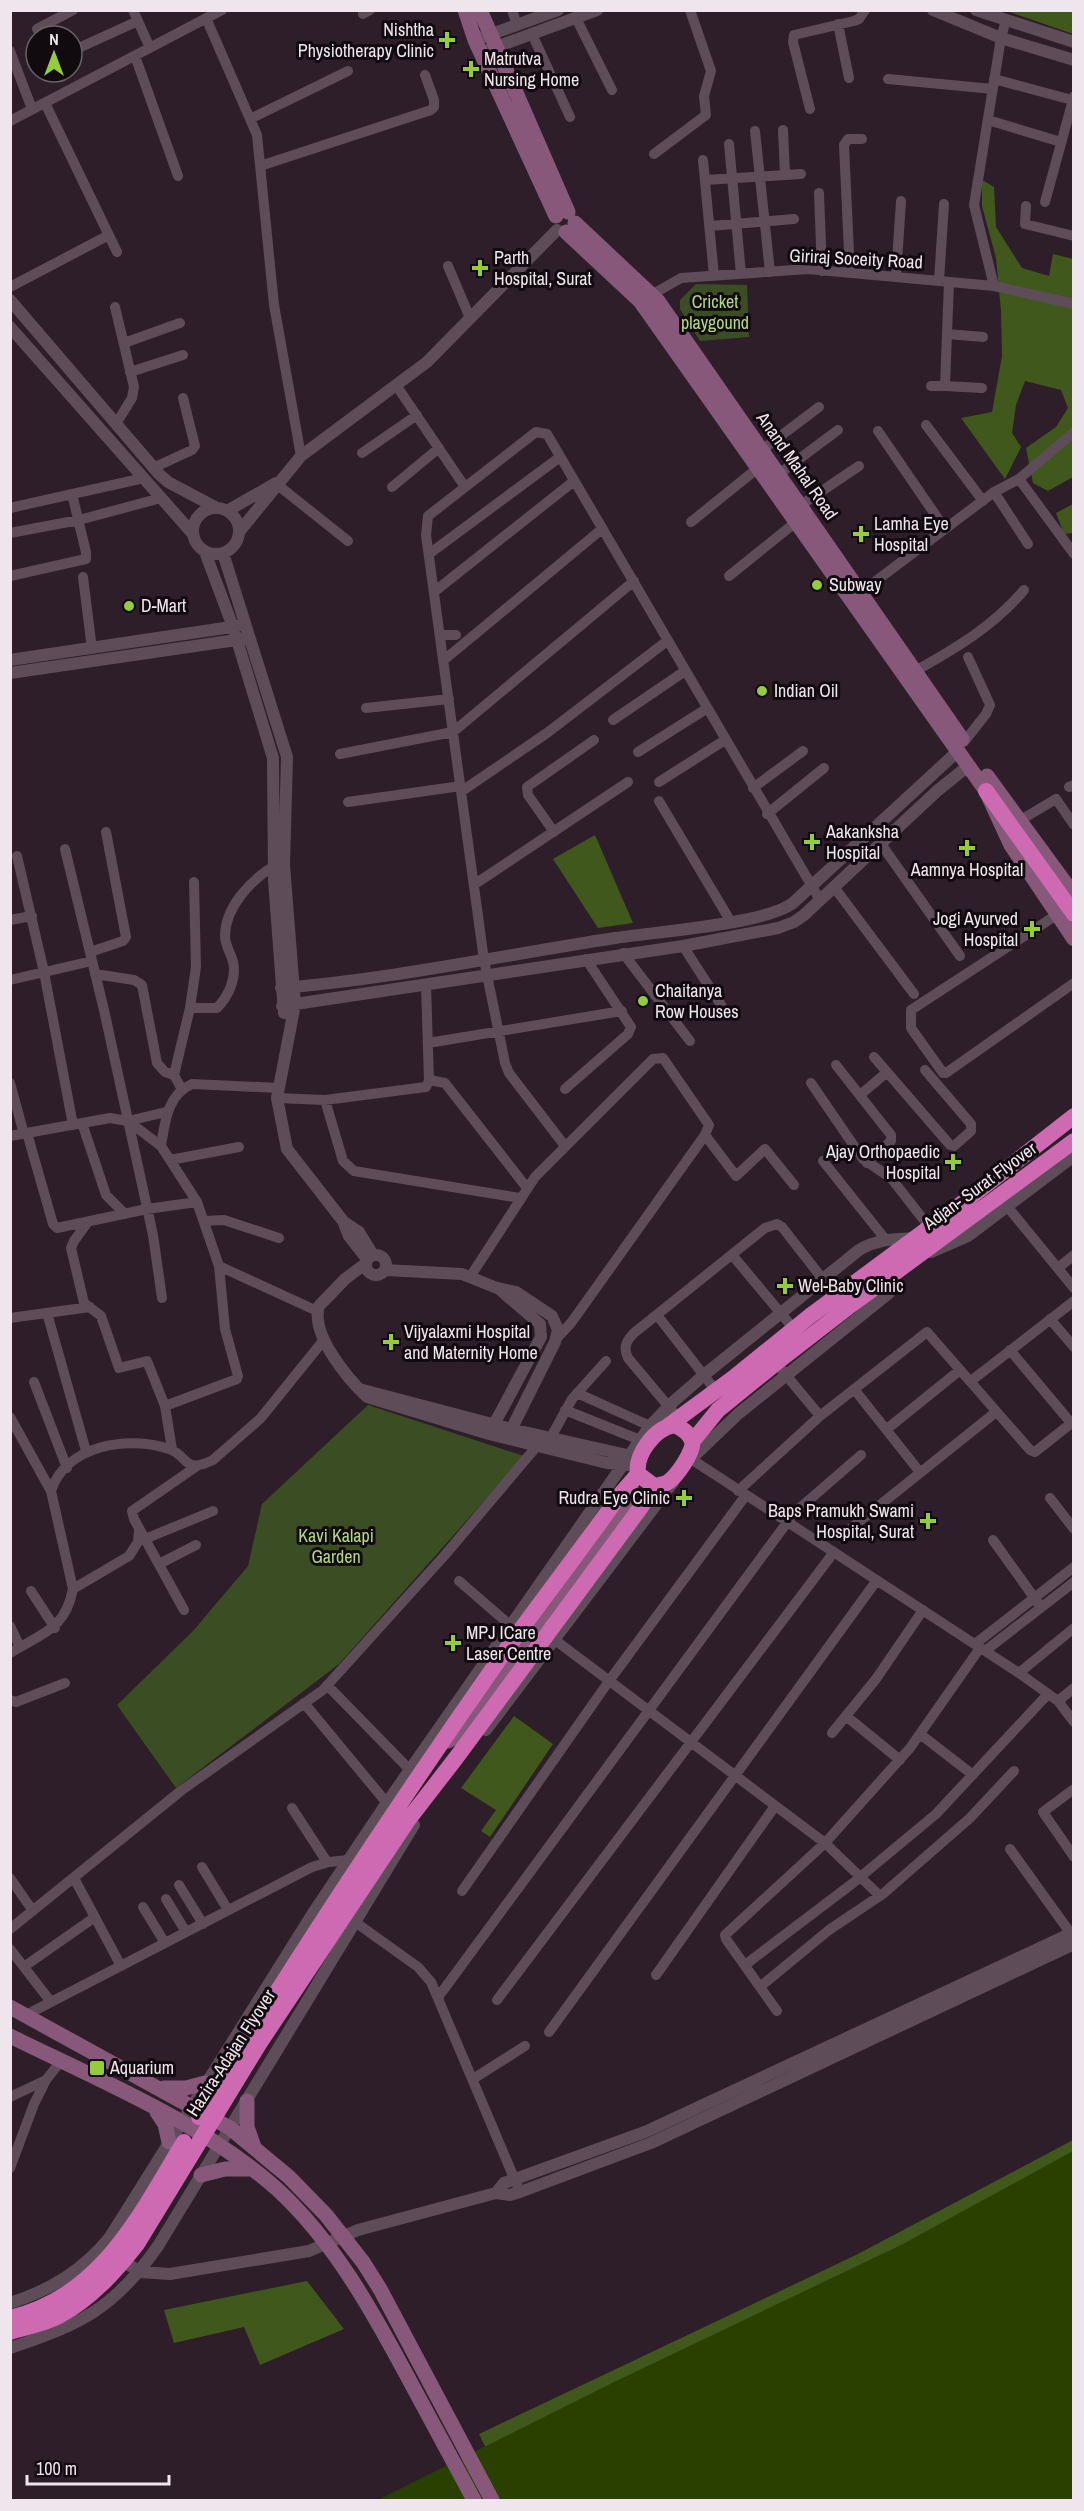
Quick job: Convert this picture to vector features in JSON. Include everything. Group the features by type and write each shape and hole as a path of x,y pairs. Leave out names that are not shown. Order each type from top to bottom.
{"highway":[{"path":"986,791 1015,824 1066,914"},
{"path":"633,1466 653,1488 669,1482 718,1410 728,1402 794,1329 930,1228 1074,1116"},
{"name":"Adjan- Surat Flyover","path":"728,1402 781,1369 891,1276 1074,1141"},
{"name":"Hazira-Adajan Flyover","path":"10,2318 44,2308 69,2294 98,2271 124,2240 245,2042 437,1749 650,1442 672,1417 728,1402"},
{"path":"672,1417 675,1425 682,1429 690,1453"},
{"name":"Hazira-Adajan Flyover","path":"10,2332 58,2317 86,2300 114,2272 137,2244 396,1813 456,1758 653,1488"}],"main road":[{"name":"Anand Mahal Road","path":"465,10 485,44 564,222 646,297 762,450 801,506 856,596 963,754 1015,824 1074,895"},
{"name":"Anand Mahal Road","path":"480,10 485,44"},
{"name":"Anand Mahal Road","path":"646,297 796,522 915,670 963,754"},
{"path":"963,754 986,791 1011,845 1048,903 1066,914 1074,939"},
{"path":"10,2007 192,2105 230,2128 289,2177 326,2216 363,2262 380,2289 492,2500"},
{"path":"10,2036 154,2108 219,2145 277,2190 308,2221 365,2298 474,2500"},
{"path":"158,2087 186,2088 205,2083"},
{"path":"246,2101 247,2127 255,2148"},
{"path":"154,2108 165,2124 169,2142"},
{"path":"201,2175 225,2169 250,2169"}],"street":[{"path":"46,24 73,10"},
{"path":"10,121 222,10"},
{"path":"512,10 517,25"},
{"path":"485,44 517,25 558,10"},
{"path":"485,44 532,34 597,10"},
{"path":"654,154 706,115 704,96 711,71 690,10"},
{"path":"810,109 792,38 797,33 859,19 866,10"},
{"path":"933,10 1001,38 1074,60"},
{"path":"969,25 975,10 1074,42"},
{"path":"84,44 136,16 150,48"},
{"path":"206,18 257,135 274,305 301,456"},
{"path":"576,18 612,90"},
{"path":"994,286 974,205 1001,38 1006,20"},
{"path":"838,24 849,78"},
{"path":"532,34 570,117"},
{"path":"10,51 32,109"},
{"path":"135,56 178,176"},
{"path":"250,119 348,71"},
{"path":"260,166 430,110 434,107 434,100 425,75"},
{"path":"888,79 994,84 1073,98 1046,202"},
{"path":"45,103 117,252"},
{"path":"988,120 1061,142"},
{"path":"783,130 785,176"},
{"path":"755,131 770,272"},
{"path":"850,273 844,145 848,139 862,139"},
{"path":"729,144 741,274"},
{"path":"703,160 714,276"},
{"path":"705,180 801,174"},
{"path":"819,193 822,271"},
{"path":"896,277 901,201"},
{"path":"944,204 947,334 945,386"},
{"path":"1026,206 1025,224 1074,236"},
{"path":"710,226 794,219"},
{"path":"239,532 301,456 427,362 564,222"},
{"path":"10,287 109,235"},
{"path":"448,266 470,318"},
{"name":"Giriraj Soceity Road","path":"646,297 681,278 822,271 994,286 1074,304"},
{"path":"10,300 153,468 168,482 237,520 239,532 237,543 223,553 205,552"},
{"path":"115,307 134,392 116,424"},
{"path":"124,343 180,323"},
{"path":"10,327 193,534 195,541 205,552 233,627 273,758 274,866 287,987 295,1004 278,1093 287,1149 343,1221 350,1236 377,1276 385,1270 443,1271 470,1277 516,1292 552,1316 558,1330 555,1340 509,1434"},
{"path":"947,334 983,337"},
{"path":"130,372 183,356"},
{"path":"396,385 465,487"},
{"path":"931,386 982,388"},
{"path":"153,468 192,450 195,446 183,398"},
{"path":"762,450 819,407"},
{"path":"362,453 417,415"},
{"path":"926,425 983,501"},
{"path":"779,474 838,430"},
{"path":"878,431 945,529"},
{"path":"565,1146 509,1073 498,1031 484,960 434,592 426,527 429,516 536,432 547,434 706,709 820,900"},
{"path":"856,596 994,492 1020,479 1074,432"},
{"path":"392,487 439,448"},
{"path":"429,554 560,457"},
{"path":"801,506 859,466"},
{"path":"691,522 759,468"},
{"path":"10,508 144,478"},
{"path":"1020,479 1074,554"},
{"path":"434,592 574,481"},
{"path":"193,534 196,519 202,513 222,510 282,482"},
{"path":"282,482 348,540"},
{"path":"994,492 1029,544"},
{"path":"10,576 86,559 72,494"},
{"path":"10,533 79,520 161,498"},
{"path":"729,576 796,522"},
{"path":"444,660 602,529"},
{"path":"223,553 286,750 284,865 287,987 282,1006 289,1032"},
{"path":"83,576 92,650"},
{"path":"340,754 453,732 634,581"},
{"path":"915,670 968,639 1003,612 1024,590"},
{"path":"10,660 92,650 246,624"},
{"path":"440,634 456,635"},
{"path":"10,673 250,638"},
{"path":"348,802 461,788 547,734 667,641"},
{"path":"282,1006 487,976 623,953 683,946 778,928 794,922 937,791 963,754 990,705 968,657"},
{"path":"613,720 685,672"},
{"path":"366,708 449,699"},
{"path":"638,752 706,709"},
{"path":"554,832 528,795 526,787 594,740"},
{"path":"658,782 725,740"},
{"path":"753,788 803,751"},
{"path":"287,987 484,960 731,922 786,908 963,754"},
{"path":"768,814 824,768"},
{"path":"475,884 628,783"},
{"path":"1015,824 1056,799 1074,825"},
{"path":"659,801 731,922"},
{"path":"10,980 44,972 91,956 123,941 126,937 106,832"},
{"path":"881,844 960,956"},
{"path":"64,849 128,1121 147,1209 162,1298"},
{"path":"17,856 77,1124 106,1195 125,1214"},
{"path":"190,1008 217,1008 233,985 234,963 227,949 225,934 231,913 248,887 274,866"},
{"path":"181,1088 174,1075 190,1008 196,967 194,882"},
{"path":"834,887 914,994"},
{"path":"1066,914 911,1010 910,1025 943,1073 946,1073 1074,983"},
{"path":"10,920 32,916"},
{"path":"683,946 723,1008"},
{"path":"623,953 690,1041"},
{"path":"566,1089 631,1031 630,1023 586,959"},
{"path":"95,974 138,981 142,985 157,1062 165,1072 174,1075"},
{"path":"161,1146 166,1112 181,1088 192,1084 325,1100 422,1089 429,1084 426,985"},
{"path":"428,1043 622,1011"},
{"path":"873,1057 950,1145 954,1146 971,1131 971,1124 925,1070"},
{"path":"470,1277 527,1188 565,1146 653,1059 663,1058 708,1123 705,1135 571,1323 555,1340"},
{"path":"836,1065 892,1138 867,1163"},
{"path":"860,1095 886,1073"},
{"path":"429,1080 446,1083 527,1188"},
{"path":"10,1083 53,1224 61,1228 147,1209 197,1202"},
{"path":"811,1083 867,1163 891,1178 930,1228"},
{"path":"325,1100 343,1161 354,1171 520,1198"},
{"path":"10,1136 110,1118 128,1121 166,1112"},
{"path":"128,1121 161,1146 197,1202 219,1266 225,1329 238,1376 237,1380 165,1406"},
{"path":"705,1135 736,1176 765,1149 794,1185"},
{"path":"170,1160 239,1147"},
{"path":"910,1262 968,1236 1006,1205 1074,1156"},
{"path":"823,1161 886,1240"},
{"path":"1006,1205 1074,1288"},
{"path":"204,1221 229,1221 279,1238"},
{"path":"87,1223 74,1240 72,1248 84,1303 101,1316 119,1368 147,1361 165,1406 172,1449 183,1461 197,1466"},
{"path":"672,1417 625,1352 626,1343 629,1338 765,1228 777,1224 836,1296"},
{"path":"10,2303 36,2294 57,2283 78,2270 101,2248 315,1910 350,1860 396,1813 410,1770 510,1625 633,1466 640,1440 650,1426 672,1417 704,1375 859,1250 870,1243 916,1238"},
{"path":"385,1270 385,1260 379,1255 345,1280 319,1306 317,1311 324,1341 358,1388 372,1400 492,1429 537,1446 633,1466"},
{"path":"1058,1268 1074,1255"},
{"path":"733,1256 794,1329"},
{"path":"219,1266 317,1311"},
{"path":"492,1429 541,1337 542,1330 540,1324 497,1287"},
{"path":"970,1381 1074,1301"},
{"path":"10,1318 90,1307"},
{"path":"47,1313 86,1451"},
{"path":"657,1315 728,1402"},
{"path":"1050,1319 1074,1347"},
{"path":"462,1891 742,1493 820,1416 927,1332 1032,1452 1072,1422 1011,1350"},
{"path":"184,1610 132,1515 134,1507 197,1466 213,1460 260,1419 324,1341"},
{"path":"550,1439 577,1393 606,1361"},
{"path":"781,1369 820,1416"},
{"path":"887,1429 960,1370"},
{"path":"34,1382 67,1468"},
{"path":"854,1389 919,1471"},
{"path":"577,1393 650,1426"},
{"path":"565,1410 640,1440"},
{"path":"845,1533 919,1471 996,1412"},
{"path":"10,1417 51,1491 73,1589 71,1601 55,1628 15,1650 10,1626"},
{"path":"509,1434 550,1439 633,1466"},
{"path":"51,1491 53,1484 67,1468 86,1451 123,1444 152,1445 172,1449"},
{"path":"10,1929 182,1790 327,1685 446,1555 537,1446"},
{"path":"10,2348 60,2331 87,2318 127,2286 140,2272 415,1823 555,1641 690,1453 742,1493 1019,1673 1058,1701 1074,1722"},
{"path":"439,1996 794,1513 861,1455"},
{"path":"1050,1498 1074,1529"},
{"path":"73,1589 129,1556 142,1534 213,1511"},
{"path":"993,1540 1038,1602"},
{"path":"159,1564 196,1545"},
{"path":"497,2000 834,1552"},
{"path":"777,2011 725,1935 825,1844 900,1760 980,1648 1038,1602 1074,1567"},
{"path":"549,2032 877,1580"},
{"path":"459,1581 510,1625"},
{"path":"1038,1602 1074,1582"},
{"path":"31,1591 55,1628"},
{"path":"832,1733 876,1680 923,1610"},
{"path":"1019,1673 1074,1628"},
{"path":"555,1641 825,1844 880,1896"},
{"path":"10,1700 16,1702 65,1683"},
{"path":"327,1685 410,1770"},
{"path":"1058,1701 1074,1688"},
{"path":"745,1965 859,1878 936,1814 1048,1694"},
{"path":"304,1703 396,1813"},
{"path":"846,1716 900,1760"},
{"path":"920,1734 973,1775"},
{"path":"760,1987 829,1930 880,1896 970,1818 1014,1772"},
{"path":"1074,1789 1043,1812 1074,1857"},
{"path":"656,1975 775,1806"},
{"path":"292,1808 327,1862"},
{"path":"101,2248 140,2272 170,2274 309,2251 358,2230 496,2193 510,2195 520,2192 651,2144 1073,1937 1010,1849"},
{"path":"26,2015 312,1867 327,1862 350,1860"},
{"path":"202,1867 228,1910"},
{"path":"10,1878 33,1911"},
{"path":"74,1878 121,1966"},
{"path":"179,1885 203,1923"},
{"path":"166,1899 186,1932"},
{"path":"142,1907 165,1943"},
{"path":"25,1966 95,1917"},
{"path":"355,1922 425,1973 439,1996 520,2192"},
{"path":"10,1949 51,2002"},
{"path":"496,2193 504,2183 645,2132 902,2019"},
{"path":"473,2079 525,2046"},
{"path":"10,2168 25,2126 46,2080 61,2061"},
{"path":"10,2097 46,2080"}],"green space":[{"name":"Cricket playgound","path":"696,284 747,285 749,337 700,341 680,309 680,300"},
{"name":"Kavi Kalapi Garden","path":"368,1405 524,1456 339,1664 176,1788 117,1705 193,1631 248,1566 262,1504"}],"shaded area":[{"path":"1007,11 1073,11 1073,34"},
{"path":"982,180 994,187 996,227 1022,268 1049,276 1053,254 1073,259 1073,477 1048,491 1033,483 1026,448 1056,427 1068,408 1061,390 1025,381 1016,405 1012,433 1021,447 1005,479 961,418 992,412 1002,356 996,258 982,206"},
{"path":"1073,504 1073,533 1064,534 1056,513"},
{"path":"595,835 633,923 598,928 553,859"},
{"path":"514,1716 553,1744 490,1837 481,1831 496,1810 461,1788"},
{"path":"1073,2140 1073,2167 489,2454 479,2434 856,2255"},
{"path":"1073,2151 1073,2500 378,2500 612,2383 901,2245"},
{"path":"307,2281 344,2329 260,2365 244,2327 174,2343 164,2310"}],"place":[{"name":"Nishtha Physiotherapy Clinic","path":"447,40"},
{"name":"Matrutva Nursing Home","path":"471,69"},
{"name":"Parth Hospital, Surat","path":"480,268"},
{"name":"Lamha Eye Hospital","path":"861,534"},
{"name":"Subway","path":"817,585"},
{"name":"D-Mart","path":"129,606"},
{"name":"Indian Oil","path":"762,691"},
{"name":"Aakanksha Hospital","path":"812,842"},
{"name":"Aamnya Hospital","path":"967,848"},
{"name":"Jogi Ayurved Hospital","path":"1032,929"},
{"name":"Chaitanya Row Houses","path":"643,1001"},
{"name":"Ajay Orthopaedic Hospital","path":"953,1162"},
{"name":"Wel-Baby Clinic","path":"785,1286"},
{"name":"Vijyalaxmi Hospital and Maternity Home","path":"391,1342"},
{"name":"Rudra Eye Clinic","path":"684,1498"},
{"name":"Baps Pramukh Swami Hospital, Surat","path":"928,1521"},
{"name":"MPJ ICare Laser Centre","path":"453,1643"},
{"name":"Aquarium","path":"97,2068"}]}
